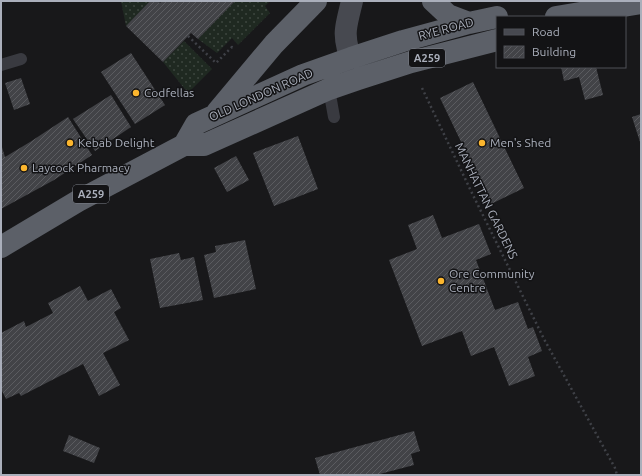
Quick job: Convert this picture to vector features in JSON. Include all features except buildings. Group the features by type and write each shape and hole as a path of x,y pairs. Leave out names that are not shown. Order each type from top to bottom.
{"highway":[{"path":"214,116 274,44 316,1"},
{"path":"433,1 448,15 469,23"},
{"path":"562,16 641,3"},
{"name":"RYE ROAD","path":"350,58 403,41 469,23 496,17"},
{"name":"OLD LONDON ROAD","path":"1,247 78,201 184,146 204,145 358,79 411,62 496,40"},
{"name":"OLD LONDON ROAD","path":"184,146 196,124 303,76 350,58"}],"main road":[{"path":"352,1 346,30 346,40 350,58 358,79"}],"lane":[{"path":"1,65 21,59"},
{"path":"322,68 330,90 334,117"}],"path":[{"path":"188,36 216,63 232,47"},
{"name":"MANHATTAN GARDENS","path":"419,82 544,338 615,468 617,475"}],"shaded area":[{"path":"121,1 150,1 126,26"},
{"path":"235,1 270,1 265,6 270,13 238,45 232,38 217,53 198,39"},
{"path":"184,41 212,69 188,93 163,62"}],"place":[{"name":"Codfellas","path":"136,93"},
{"name":"Kebab Delight","path":"70,143"},
{"name":"Men's Shed","path":"482,143"},
{"name":"Laycock Pharmacy","path":"24,168"},
{"name":"Ore Community Centre","path":"441,281"}]}
